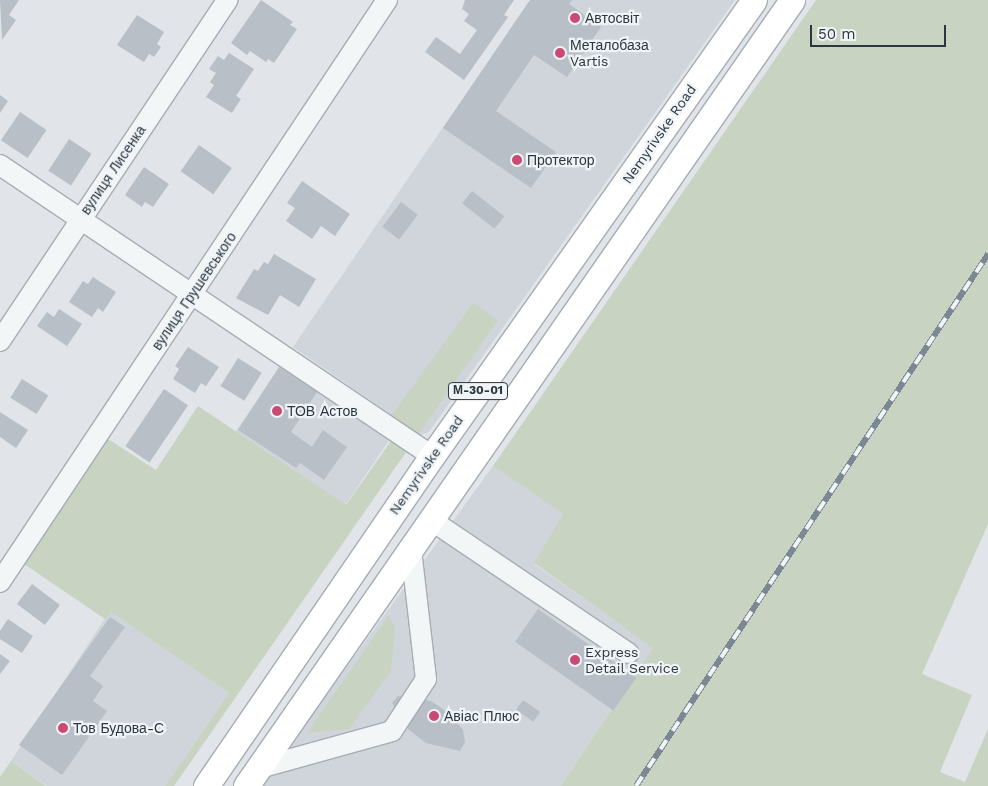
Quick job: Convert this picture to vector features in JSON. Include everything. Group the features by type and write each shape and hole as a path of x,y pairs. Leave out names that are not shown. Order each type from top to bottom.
{"main road":[{"name":"Nemyrivske Road","path":"206,786 432,456 754,0"},
{"name":"М-30-01","path":"253,777 792,0"}],"street":[{"name":"вулиця Лисенка","path":"0,342 227,0"},
{"name":"вулиця Грушевського","path":"0,582 388,0"},
{"path":"0,165 432,456"},
{"path":"431,520 628,653"},
{"path":"253,777 392,731 426,679 411,549"}],"shaded area":[{"path":"530,0 735,0 429,432 421,435 293,347"},
{"path":"282,363 391,437 345,506 236,432"},
{"path":"493,466 563,514 534,564 654,648 561,786 260,786"},
{"path":"110,611 229,693 165,786 47,786 11,761"}],"green space":[{"path":"816,0 988,0 988,524 922,674 972,695 940,772 965,782 988,729 988,786 561,786 653,648 534,563 563,514 493,466"},
{"path":"473,303 498,320 174,786 165,786 229,693 111,612 105,619 24,564 108,439 156,470 198,406 346,505 403,424 391,416"},
{"path":"389,615 395,628 391,671 349,729 307,733"},
{"path":"11,761 46,786 0,786 0,777"}],"building":[{"path":"0,0 19,0 9,15 16,20 2,40"},
{"path":"261,0 293,22 290,25 297,29 274,63 268,59 266,62 250,51 247,55 231,43"},
{"path":"465,0 514,0 504,15 508,17 464,80 425,52 436,37 460,54 477,30 464,21 469,14 462,9"},
{"path":"530,0 572,0 569,4 601,27 567,77 534,55 496,111 556,152 531,188 443,128"},
{"path":"137,15 164,32 157,44 161,47 154,57 149,54 144,62 117,45"},
{"path":"229,53 254,69 236,96 241,99 232,113 206,97 214,85 210,82 216,73 209,69 218,56 224,60"},
{"path":"0,95 8,101 0,113"},
{"path":"20,112 47,130 28,158 1,140"},
{"path":"69,139 92,154 71,186 48,171"},
{"path":"199,145 232,168 213,194 181,171"},
{"path":"144,167 169,184 153,207 145,202 142,207 125,195"},
{"path":"302,181 350,214 335,236 321,226 312,239 286,221 295,208 287,203"},
{"path":"472,191 504,216 494,229 462,204"},
{"path":"401,202 418,215 399,239 382,227"},
{"path":"274,254 316,279 299,307 280,295 268,315 236,298 254,269 258,271 264,262 268,264"},
{"path":"93,277 116,292 103,312 98,308 92,317 69,302 83,281 88,284"},
{"path":"59,309 82,324 67,346 37,326 47,312 54,317"},
{"path":"188,347 219,367 206,386 201,383 195,393 173,379 179,369 175,366"},
{"path":"238,358 262,373 244,401 221,386"},
{"name":"ТОВ Астов","path":"279,367 317,392 291,432 312,447 323,430 347,447 324,480 300,463 296,468 238,430"},
{"path":"22,379 48,395 37,414 10,398"},
{"path":"164,389 188,405 149,462 125,446"},
{"path":"0,412 28,430 16,448 0,437"},
{"path":"32,584 60,605 45,625 17,604"},
{"name":"Express Detail Service","path":"538,609 636,678 613,711 515,642"},
{"name":"Тов Будова-С","path":"110,617 125,627 90,676 103,686 93,701 107,711 62,775 19,745"},
{"path":"8,619 33,636 22,653 0,639 0,631"},
{"path":"0,654 10,661 0,674"},
{"path":"398,696 431,701 450,714 463,730 465,742 460,751 426,743 409,730 392,703"},
{"path":"523,700 540,712 533,722 516,710"}],"railway":[{"path":"636,786 988,254"}],"place":[{"name":"Автосвіт","path":"575,18"},
{"name":"Металобаза Vartis","path":"560,53"},
{"name":"Протектор","path":"517,160"},
{"name":"ТОВ Астов","path":"277,411"},
{"name":"Express Detail Service","path":"575,660"},
{"name":"Авіас Плюс","path":"434,716"},
{"name":"Тов Будова-С","path":"63,728"}]}
